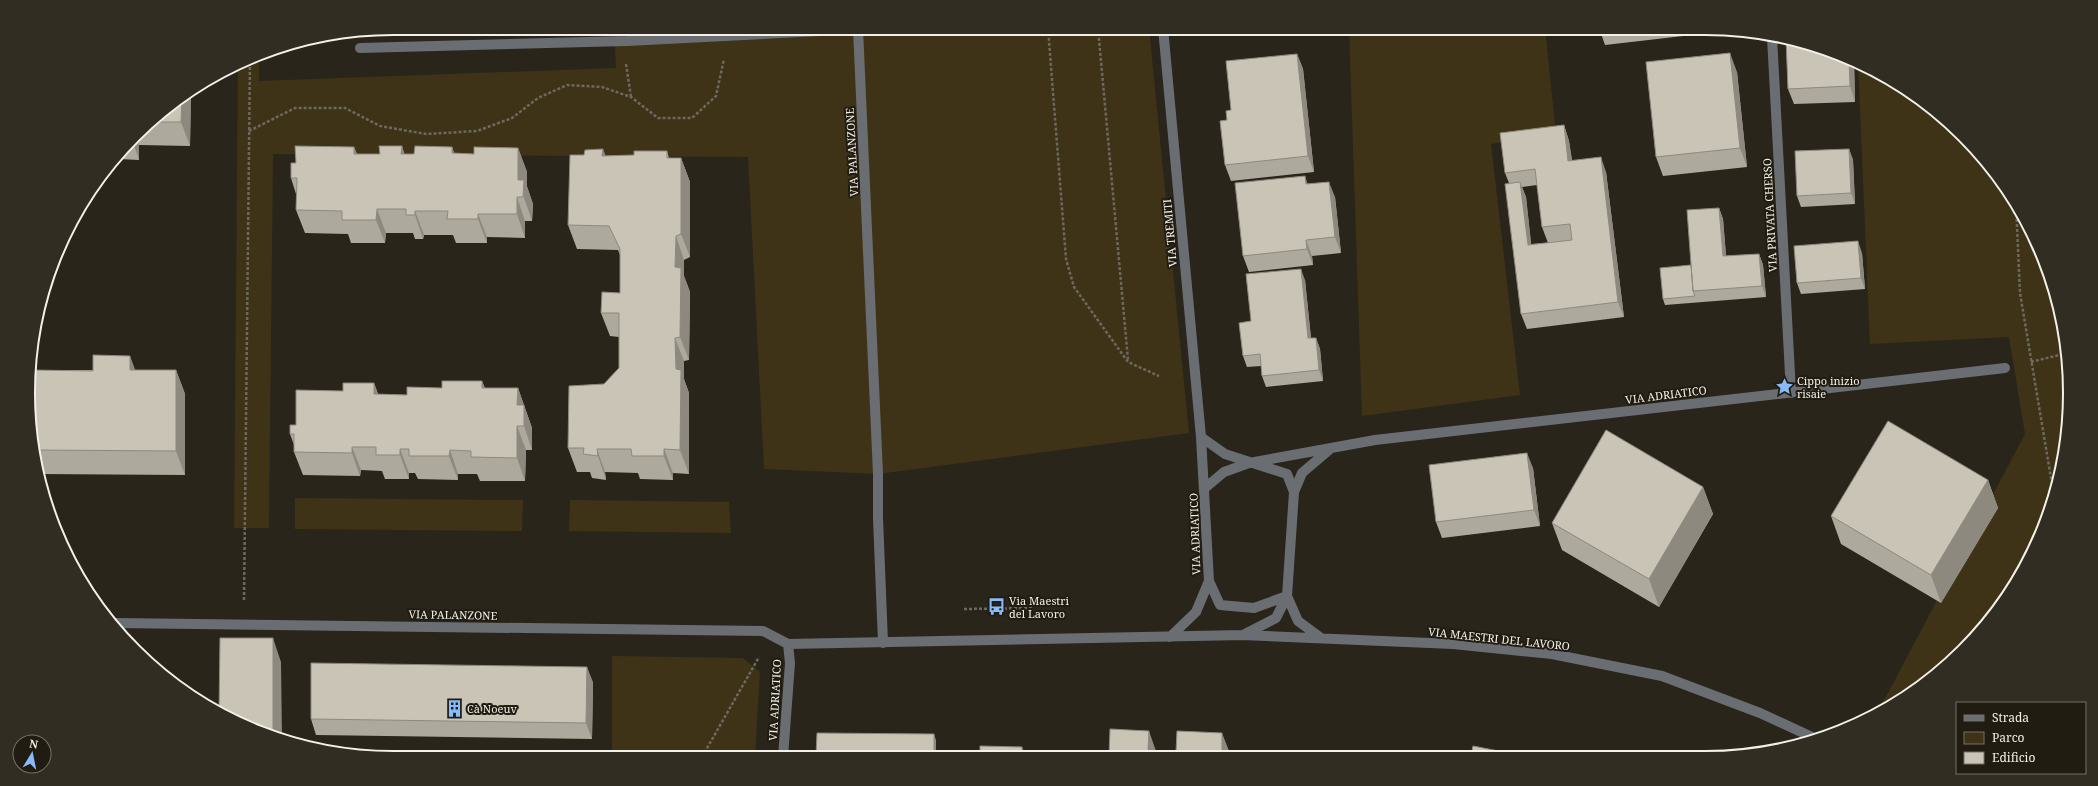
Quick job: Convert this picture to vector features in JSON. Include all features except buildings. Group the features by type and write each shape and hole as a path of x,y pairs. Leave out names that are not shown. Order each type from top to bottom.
{"street":[{"name":"VIA PALANZONE","path":"360,48 615,41 743,35"},
{"name":"VIA PALANZONE","path":"858,35 878,466 878,518 883,643"},
{"name":"VIA TREMITI","path":"1164,35 1205,488"},
{"name":"VIA PRIVATA CHERSO","path":"1772,42 1791,393"},
{"name":"VIA ADRIATICO","path":"1287,596 1254,608 1220,605 1209,581 1205,488 1224,472 1248,463 1329,450 1375,440 2005,368"},
{"path":"1201,437 1224,454 1242,458 1248,463"},
{"name":"VIA ADRIATICO","path":"1243,635 1276,618 1287,596 1294,492 1302,473 1329,450"},
{"name":"VIA ADRIATICO","path":"1248,463 1288,474 1294,492"},
{"path":"1170,637 1196,612 1209,581"},
{"name":"VIA ADRIATICO","path":"1287,596 1298,621 1322,638"},
{"name":"VIA PALANZONE","path":"119,623 763,631 788,644"},
{"name":"VIA MAESTRI DEL LAVORO","path":"788,644 1243,635 1453,644 1552,654 1662,676 1760,713 1809,736"},
{"name":"VIA ADRIATICO","path":"783,751 790,663 788,644"}],"path":[{"path":"1049,35 1066,259 1074,287 1128,362 1159,376"},
{"path":"1099,35 1128,362"},
{"path":"249,131 295,108 345,108 380,126 426,134 477,131 512,118 538,98 567,85 602,87 631,97 658,118 692,118 716,96 724,66 724,36"},
{"path":"244,603 250,65"},
{"path":"2017,217 2020,293 2052,482"},
{"path":"2005,368 2061,355"},
{"path":"964,609 1034,608"},
{"path":"705,751 759,657"}],"green space":[{"path":"614,35 1150,35 1189,433 878,474 764,469 748,157 273,154 269,528 234,528 238,71 259,61 259,81 616,68"},
{"path":"1349,35 1546,35 1556,134 1491,144 1520,395 1362,416"},
{"path":"1858,70 1904,95 1941,124 1974,157 2003,194 2036,256 2051,300 2060,346 2063,393 2060,440 2051,486 2036,530 2015,572 1989,611 1958,646 1923,677 1904,691 1881,704 2025,434 2009,337 1870,344"},
{"path":"295,498 523,500 522,531 295,529"},
{"path":"570,500 729,502 731,533 569,531"},
{"path":"612,656 743,658 760,672 755,751 612,751"}],"place":[{"name":"Cippo inizio risaie","path":"1784,387"},
{"name":"Via Maestri del Lavoro","path":"996,607"},
{"name":"Cà Noeuv","path":"454,709"}]}
